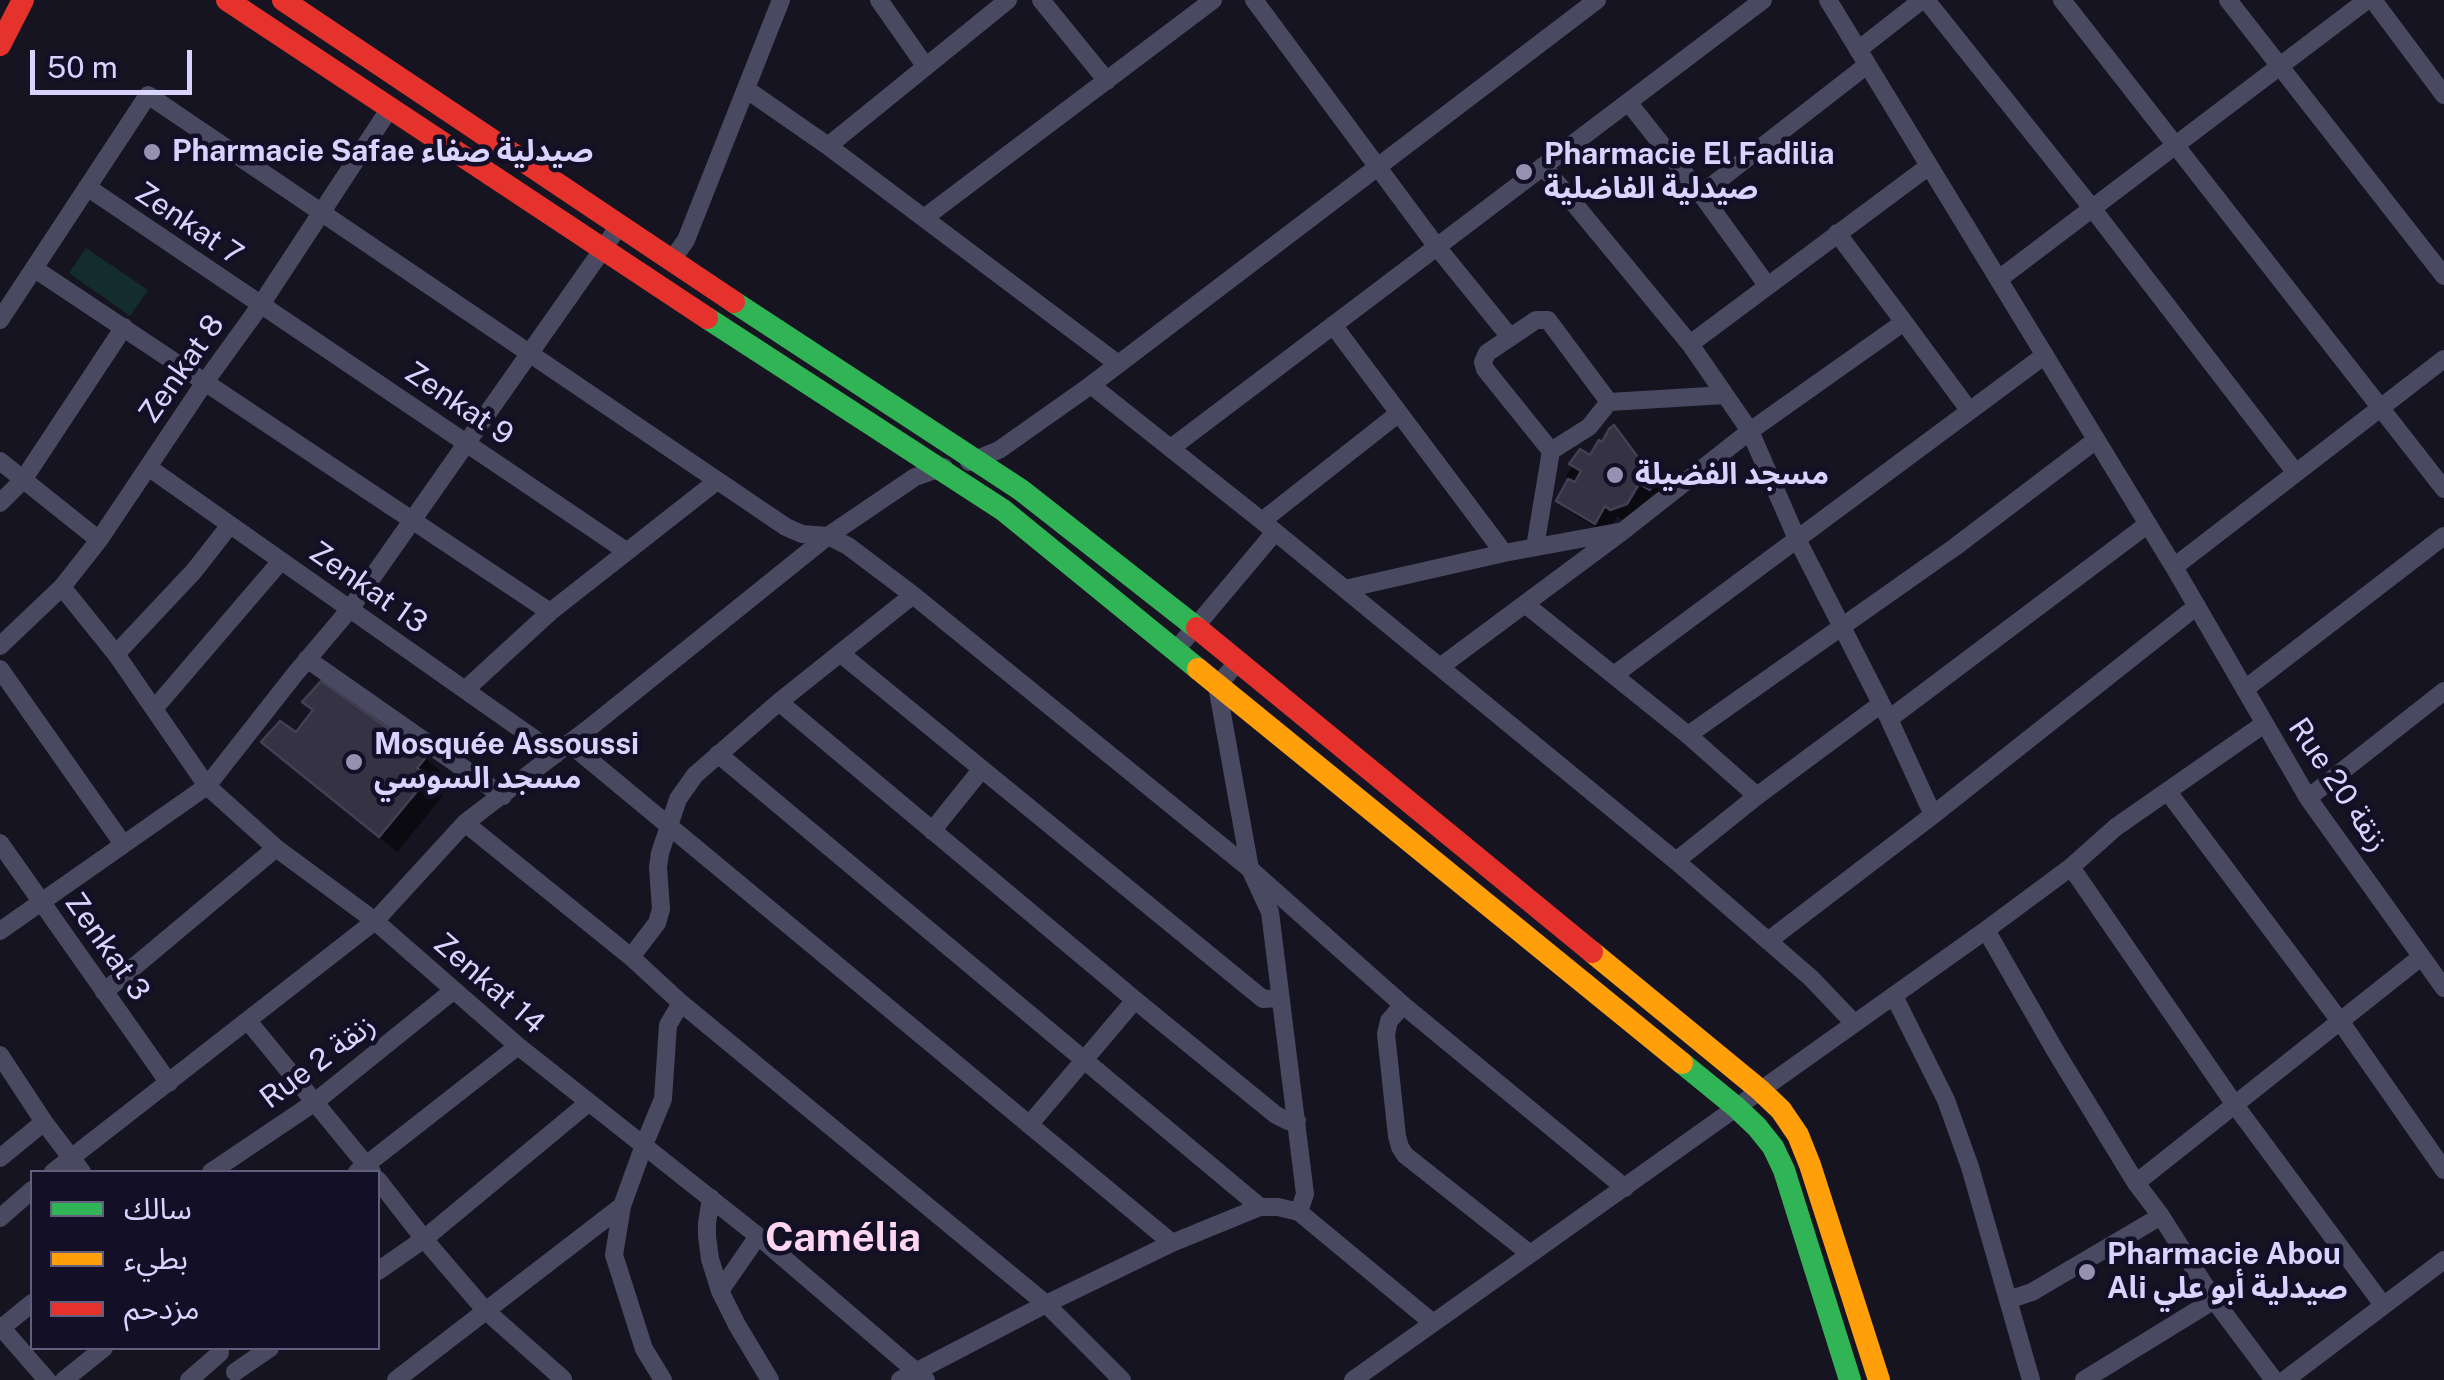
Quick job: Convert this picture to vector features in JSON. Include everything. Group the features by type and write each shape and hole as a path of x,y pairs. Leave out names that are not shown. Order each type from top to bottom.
{"street":[{"path":"0,45 23,0"},
{"path":"227,0 1003,510 1736,1107 1757,1126 1784,1170 1850,1380"},
{"path":"283,0 1021,490 1196,627 1760,1090 1781,1110 1798,1135 1878,1380"},
{"path":"672,260 686,240 781,0"},
{"path":"879,0 926,67"},
{"path":"828,146 1008,0"},
{"path":"1041,0 1107,81"},
{"path":"1254,0 1510,337"},
{"path":"0,1056 76,1165 170,1083 374,921 465,823 828,536 914,478 999,450 1597,0"},
{"path":"1171,448 1763,0"},
{"name":"Rue 20 زنقة","path":"1828,0 2198,606 2308,798 2444,988"},
{"path":"1701,194 1924,0 2092,208 2296,473"},
{"path":"2062,0 2444,489"},
{"path":"2228,0 2444,276"},
{"path":"1998,279 2370,0 2444,95"},
{"path":"924,218 1205,2"},
{"path":"746,89 1118,364"},
{"path":"0,320 148,95 786,527 802,534 828,536 848,546 1250,870 1403,1005 1625,1188"},
{"path":"1628,102 1767,285"},
{"name":"Zenkat 8","path":"0,646 62,587 99,540 390,108"},
{"path":"1544,166 1690,344 1750,432 1797,539 1934,815"},
{"path":"1690,344 1929,166"},
{"name":"Zenkat 7","path":"87,188 260,306"},
{"path":"0,931 208,786 350,609 619,226"},
{"path":"1837,233 1969,410"},
{"path":"35,268 550,612"},
{"name":"Zenkat 9","path":"260,306 626,551"},
{"path":"1536,548 1551,451 1483,366 1487,353 1540,319 1548,320 1610,402"},
{"path":"1440,668 1750,432 1904,322"},
{"path":"1333,325 1504,553"},
{"path":"0,503 23,480 124,328"},
{"path":"1614,675 2045,355"},
{"path":"2174,568 2444,359"},
{"path":"1090,384 1676,860 1811,978 1853,1022"},
{"path":"1551,451 1590,427 1610,402 1724,395"},
{"path":"1175,651 1269,526 1399,413"},
{"path":"1688,736 2096,440"},
{"path":"0,462 99,540"},
{"name":"Zenkat 13","path":"148,467 465,690 562,748 668,823 1172,1243"},
{"path":"465,690 550,612 718,481"},
{"path":"1676,860 1756,796 1884,712 2148,524"},
{"path":"116,654 194,572 230,525"},
{"path":"1345,589 1504,553 1622,532"},
{"path":"2246,689 2444,536"},
{"path":"154,709 282,561"},
{"name":"Zenkat 14","path":"62,587 116,654 208,786 276,848 374,921 518,1046 758,1236 914,1377"},
{"path":"631,957 658,923 660,853 678,799 695,775 913,595"},
{"path":"1525,604 1756,796"},
{"path":"1768,941 2198,606"},
{"path":"840,653 1263,999 1280,998"},
{"path":"308,659 503,796"},
{"path":"1237,662 1217,686 1250,870 1270,912 1305,1194 1299,1212"},
{"path":"0,670 123,844"},
{"path":"2308,798 2444,691"},
{"path":"780,702 1276,1115 1296,1121"},
{"path":"1353,1380 1986,930 2071,867 2116,827 2264,724"},
{"path":"718,754 1260,1206"},
{"path":"932,831 981,770"},
{"path":"2168,792 2340,1021 2444,1170"},
{"path":"465,823 1046,1304 1122,1380"},
{"name":"Zenkat 3","path":"0,843 170,1083"},
{"path":"104,992 276,848"},
{"path":"2071,867 2235,1105 2383,1305"},
{"path":"1986,930 2136,1183 2214,1300 2274,1380"},
{"path":"2136,1183 2421,956"},
{"name":"Rue 2 زنقة","path":"214,1170 316,1102 454,990"},
{"path":"1894,996 1946,1100 1970,1168 2031,1380"},
{"path":"1029,1125 1135,1000"},
{"path":"663,1380 644,1349 614,1255 622,1206 664,1099 668,1025 681,1003"},
{"path":"1403,1005 1389,1022 1386,1034 1400,1147 1528,1254"},
{"path":"248,1021 316,1102 366,1170"},
{"path":"372,1170 518,1046"},
{"path":"380,1271 424,1239 588,1103"},
{"path":"0,1158 44,1122"},
{"path":"380,1187 485,1310 563,1378"},
{"path":"0,1218 30,1192"},
{"path":"712,1198 707,1236 720,1291 770,1380"},
{"path":"396,1380 622,1206"},
{"path":"914,1377 1046,1304 1260,1206 1299,1212 1433,1323"},
{"path":"2008,1300 2032,1292 2161,1216"},
{"path":"720,1291 758,1236"},
{"path":"2285,1380 2444,1260"},
{"path":"2084,1380 2214,1300"},
{"path":"30,1306 0,1328 47,1380"},
{"path":"64,1380 102,1350"},
{"path":"189,1380 218,1350 238,1376 268,1350"}],"green space":[{"path":"86,248 148,290 130,316 69,273"}],"building":[{"name":"مسجد الفضيلة","path":"1614,425 1655,480 1650,490 1639,484 1627,504 1610,510 1605,506 1595,524 1556,501 1568,479 1575,482 1581,471 1569,464 1580,449 1590,455"},
{"name":"Mosquée Assoussi مسجد السوسي","path":"321,681 427,756 417,768 428,778 379,837 261,742 280,721 296,732 313,710 302,702"}],"traffic: fast":[{"path":"734,302 1021,490 1197,628"},
{"path":"707,318 1003,510 1198,669"},
{"path":"1682,1063 1736,1107 1773,1147 1784,1170 1850,1380"}],"traffic: slow":[{"path":"1198,669 1682,1063"},
{"path":"1592,952 1760,1090 1781,1110 1798,1135 1879,1380"}],"traffic: jam":[{"path":"0,45 23,0"},
{"path":"227,0 707,318"},
{"path":"283,0 734,302"},
{"path":"1197,628 1592,952"}],"place":[{"name":"Pharmacie Safae صيدلية صفاء","path":"152,152"},
{"name":"Pharmacie El Fadilia صيدلية الفاضلية","path":"1524,172"},
{"name":"مسجد الفضيلة","path":"1615,475"},
{"name":"Mosquée Assoussi مسجد السوسي","path":"354,762"},
{"name":"Pharmacie Abou Ali صيدلية أبو علي","path":"2087,1272"}],"district":[{"name":"Camélia","path":"843,1239"}]}
